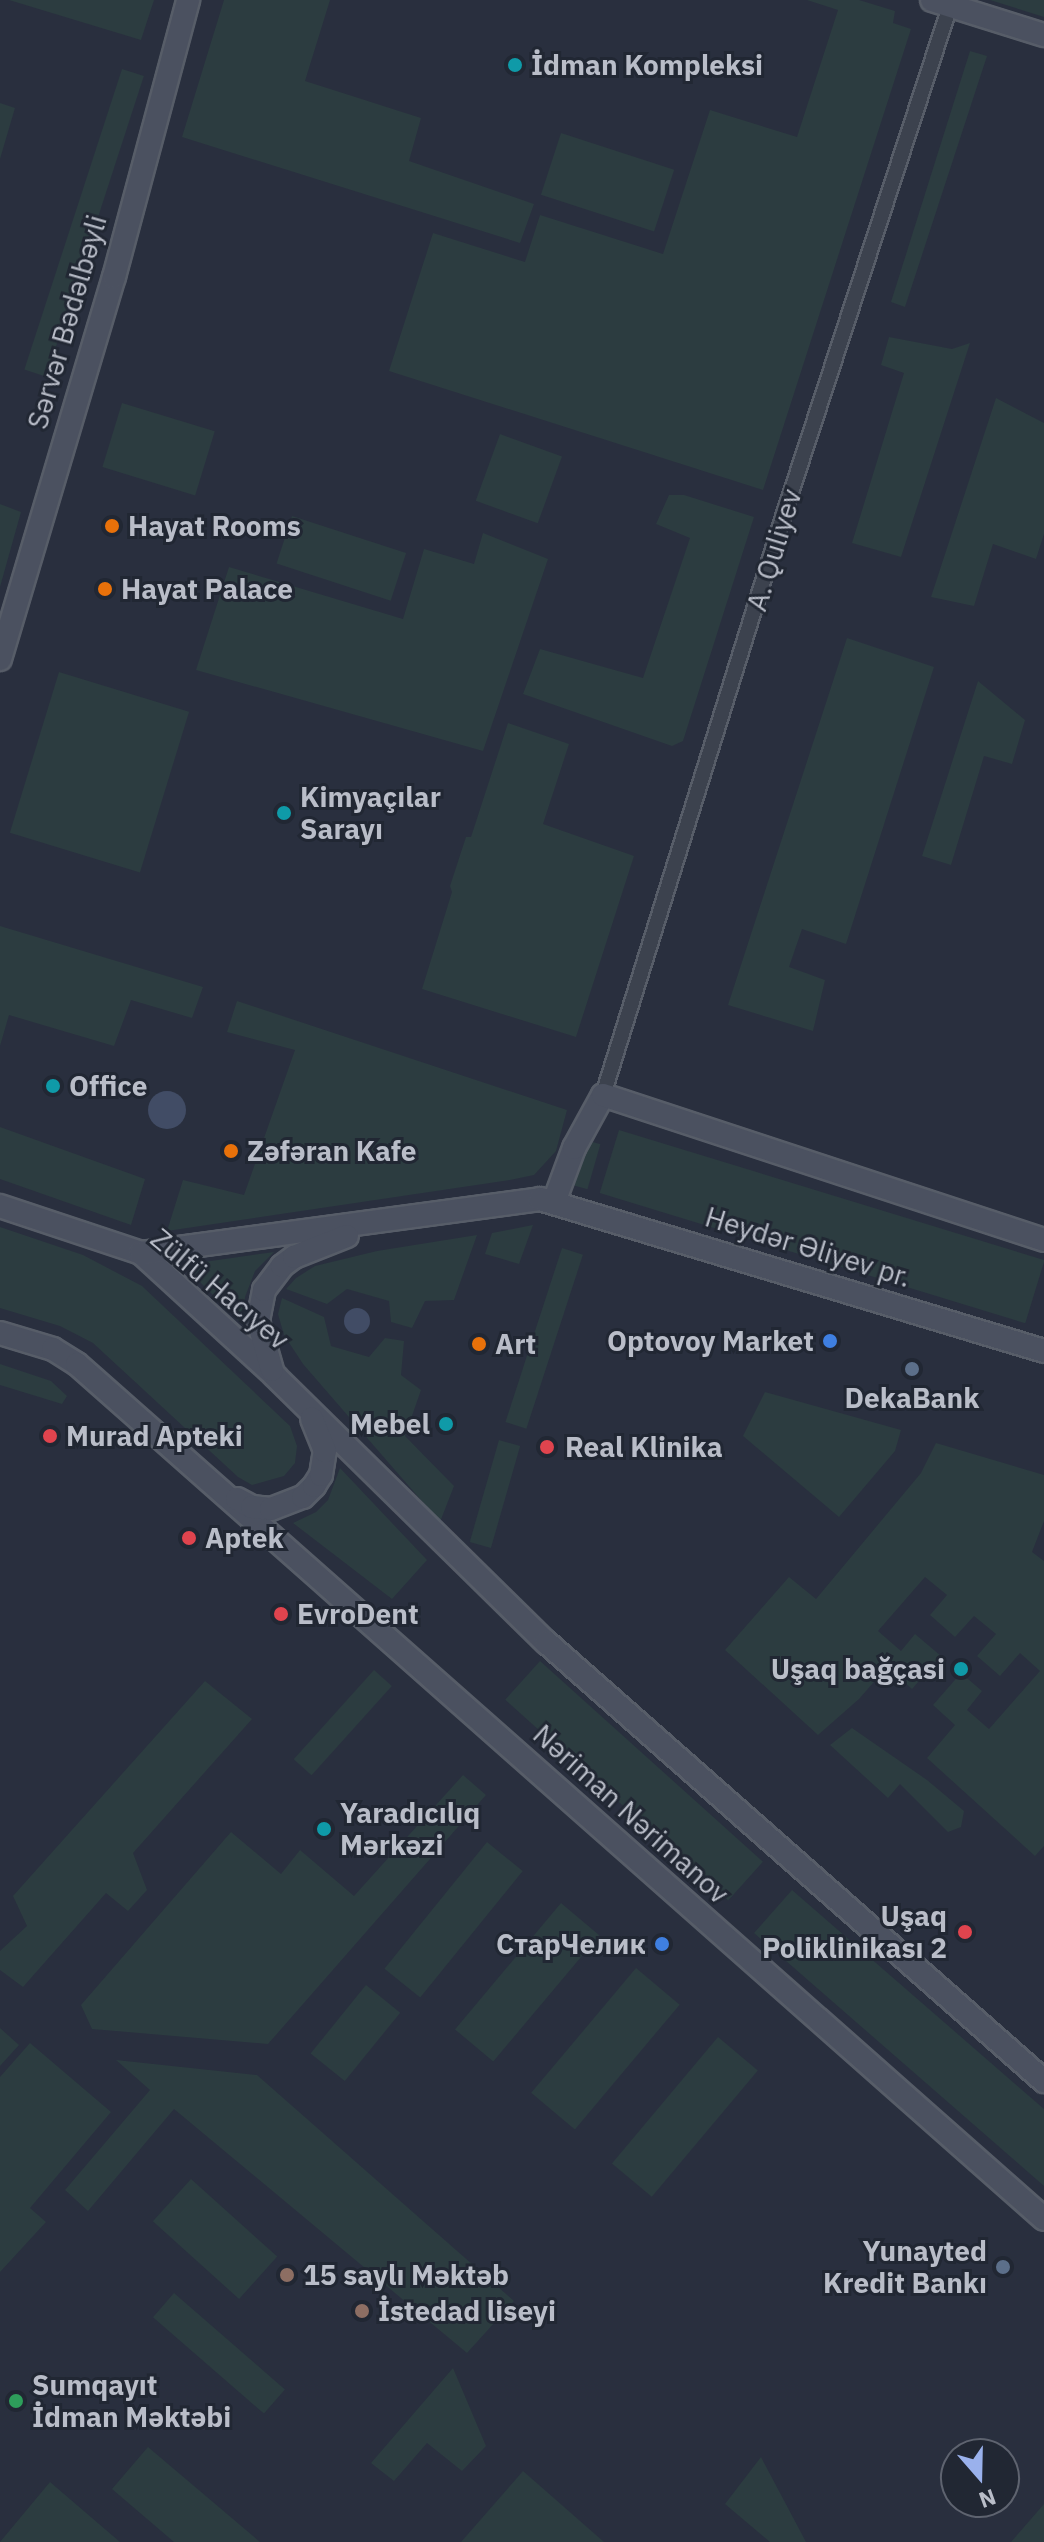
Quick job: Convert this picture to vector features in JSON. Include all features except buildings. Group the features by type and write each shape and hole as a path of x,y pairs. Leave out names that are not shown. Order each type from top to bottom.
{"main road":[{"name":"Sərvər Bədəlbəyli","path":"0,659 114,277 188,0"},
{"path":"945,2 1044,35"},
{"path":"554,1202 574,1148 603,1095 1044,1240"},
{"name":"Heydər Əliyev pr.","path":"389,1220 518,1199 554,1202 1044,1351"},
{"name":"Zülfü Hacıyev","path":"0,1206 141,1253 300,1402"},
{"path":"141,1253 389,1220"},
{"path":"275,1376 265,1355 258,1321 258,1306 271,1278 294,1257 389,1220"},
{"path":"0,1333 53,1349 71,1359 217,1484 252,1507 271,1509 303,1497 321,1475 325,1451 321,1435 300,1402"},
{"path":"300,1402 546,1642 1044,2081"},
{"name":"Nəriman Nərimanov","path":"217,1484 383,1636 1044,2219"}],"street":[{"name":"A. Quliyev","path":"603,1095 945,2"}],"shaded area":[{"path":"9,0 154,0 141,40"},
{"path":"224,0 330,0 305,81 421,118 409,161 534,204 520,243 182,137"},
{"path":"807,0 859,0 895,11 893,23 911,29 763,490 389,371 433,233 525,262 540,215 663,254 710,110 797,137 838,10"},
{"path":"990,0 1044,0 1044,17"},
{"path":"970,51 987,56 905,307 891,302"},
{"path":"122,69 144,76 46,377 24,370"},
{"path":"0,103 15,108 0,159"},
{"path":"561,133 674,170 654,232 541,195"},
{"path":"889,337 952,349 970,343 901,557 852,543 904,373 881,365"},
{"path":"996,398 1044,423 1044,534 1036,559 993,544 974,606 931,597"},
{"path":"122,403 215,431 195,495 102,467"},
{"path":"500,434 562,457 538,523 476,501"},
{"path":"669,495 684,495 754,517 683,741 672,746 523,694 540,649 643,678 690,538 656,524"},
{"path":"0,504 21,512 0,587"},
{"path":"292,516 406,553 391,601 277,564"},
{"path":"483,533 548,559 483,751 196,670 229,567 403,619 424,549 474,564"},
{"path":"847,638 934,667 846,944 802,929 789,967 825,980 813,1031 728,1005"},
{"path":"59,672 189,712 140,872 10,833"},
{"path":"978,681 1025,720 1012,764 984,756 951,865 922,856"},
{"path":"508,723 569,744 543,824 634,856 576,1037 422,989 452,892 450,886 466,837 471,837"},
{"path":"0,926 203,987 192,1018 131,1000 114,1046 9,1015 0,1046"},
{"path":"237,1001 567,1110 556,1151 534,1175 510,1180 167,1231 183,1180 244,1195 295,1050 227,1032"},
{"path":"0,1127 145,1179 131,1225 0,1179"},
{"path":"619,1130 1044,1260 1025,1323 600,1193"},
{"path":"586,1140 600,1144 587,1189 573,1185"},
{"path":"533,1225 519,1264 485,1254 492,1233"},
{"path":"0,1227 83,1255 142,1286 290,1426 297,1446 295,1463 284,1476 252,1485 238,1477 93,1343 60,1326 0,1308"},
{"path":"477,1235 454,1300 425,1301 412,1328 391,1322 389,1301 347,1289 327,1304 286,1289 296,1278 315,1266 377,1251"},
{"path":"562,1248 583,1255 526,1429 505,1422"},
{"path":"274,1252 255,1271 245,1297 243,1325 183,1265"},
{"path":"282,1298 324,1317 331,1346 369,1357 385,1338 404,1341 401,1375 421,1390 405,1436 454,1486 440,1522 303,1364 284,1335 278,1314"},
{"path":"0,1364 51,1381 67,1396 62,1404 0,1385"},
{"path":"765,1392 901,1430 895,1451 839,1517 743,1436"},
{"path":"499,1440 520,1446 491,1548 470,1542"},
{"path":"936,1443 1044,1475 1044,1521 1032,1552 1044,1561 1044,1846 1035,1856 927,1758 955,1725 933,1705 961,1673 982,1691 967,1710 989,1729 1040,1671 1020,1653 1000,1676 977,1656 996,1634 974,1616 955,1637 930,1615 947,1595 925,1577 878,1631 901,1651 915,1634 941,1656 912,1689 887,1667 859,1699 818,1735 725,1650 789,1577 816,1599 921,1473"},
{"path":"340,1468 427,1560 392,1599 293,1523 316,1512 328,1500"},
{"path":"540,1661 763,1862 728,1900 505,1700"},
{"path":"374,1670 392,1686 312,1775 294,1759"},
{"path":"205,1681 252,1719 133,1853 147,1890 128,1911 106,1893 23,1987 0,1970 0,1951 27,1926 13,1896"},
{"path":"852,1728 927,1780 964,1811 961,1827 948,1832 900,1784 888,1798 830,1745"},
{"path":"463,1775 486,1795 268,2044 92,2029 81,2005 231,1832 281,1874 300,1850 354,1896"},
{"path":"487,1842 523,1871 420,1998 384,1969"},
{"path":"792,1890 1044,2109 1044,2186 754,1933"},
{"path":"561,1903 599,1935 493,2062 455,2029"},
{"path":"636,1968 680,2005 575,2130 531,2093"},
{"path":"366,1985 400,2013 345,2081 311,2053"},
{"path":"0,2028 19,2045 0,2066"},
{"path":"718,2037 758,2070 652,2197 612,2163"},
{"path":"30,2043 111,2112 30,2208 46,2222 0,2272 0,2077"},
{"path":"116,2060 257,2075 514,2301 467,2353 174,2109 88,2211 65,2190 150,2090"},
{"path":"191,2179 277,2257 239,2299 153,2221"},
{"path":"174,2293 285,2389 264,2414 153,2317"},
{"path":"453,2368 486,2446 462,2471 427,2443 394,2481 371,2463"},
{"path":"148,2447 260,2542 174,2542 112,2489"},
{"path":"761,2457 806,2542 770,2542 725,2504"},
{"path":"523,2471 604,2542 461,2542"},
{"path":"50,2482 120,2542 0,2542"},
{"path":"1044,2504 1044,2542 1011,2542"}],"water":[{"path":"167,1091 181,1096 186,1110 181,1124 167,1129 153,1124 148,1110 153,1096"},
{"path":"357,1308 366,1312 370,1321 366,1330 357,1334 348,1330 344,1321 348,1312"}],"place":[{"name":"İdman Kompleksi","path":"515,65"},
{"name":"Hayat Rooms","path":"112,526"},
{"name":"Hayat Palace","path":"105,589"},
{"name":"Kimyaçılar Sarayı","path":"284,813"},
{"name":"Office","path":"53,1086"},
{"name":"Zәfәran Kafe","path":"231,1151"},
{"name":"Optovoy Market","path":"830,1341"},
{"name":"Art","path":"479,1344"},
{"name":"DekaBank","path":"912,1369"},
{"name":"Mebel","path":"446,1424"},
{"name":"Murad Apteki","path":"50,1436"},
{"name":"Real Klinika","path":"547,1447"},
{"name":"Aptek","path":"189,1538"},
{"name":"EvroDent","path":"281,1614"},
{"name":"Uşaq bağçasi","path":"961,1669"},
{"name":"Yaradıcılıq Mərkəzi","path":"324,1829"},
{"name":"Uşaq Poliklinikası 2","path":"965,1932"},
{"name":"СтарЧелик","path":"662,1944"},
{"name":"Yunayted Kredit Bankı","path":"1003,2267"},
{"name":"15 saylı Məktəb","path":"287,2275"},
{"name":"İstedad liseyi","path":"362,2311"},
{"name":"Sumqayıt İdman Məktəbi","path":"16,2401"}]}
